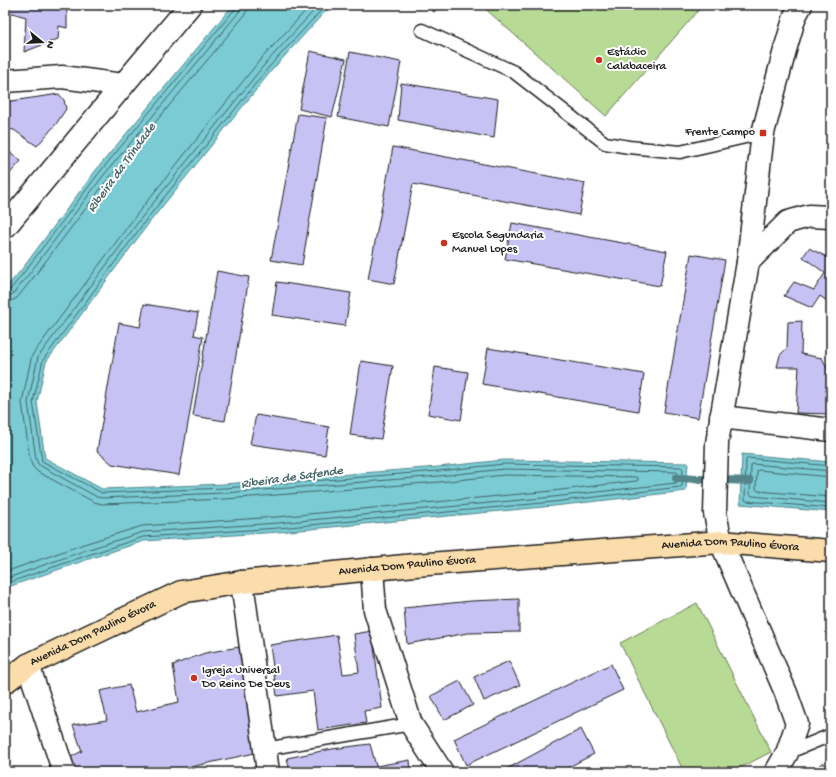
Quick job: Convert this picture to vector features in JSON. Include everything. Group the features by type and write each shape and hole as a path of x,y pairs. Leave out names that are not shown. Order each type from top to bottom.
{"main road":[{"name":"Avenida Dom Paulino Évora","path":"5,682 28,665 181,592 242,582 415,565 721,542 831,551"}],"street":[{"path":"5,227 190,5"},
{"path":"776,772 787,753 797,724 786,693 721,542 715,513 717,443 748,262 764,133 785,50 795,16 801,5"},
{"path":"5,81 62,77 122,85"},
{"path":"748,262 788,222 809,216 831,217"},
{"path":"721,417 831,430"},
{"path":"372,569 375,610 411,724 442,772"},
{"path":"242,582 268,772"},
{"path":"28,665 64,772"}],"lane":[{"path":"422,30 514,72 605,143 680,152 764,133"},
{"path":"265,749 411,724"},
{"path":"787,753 831,735"}],"green space":[{"name":"Estádio Calabaceira","path":"481,5 703,5 606,116"},
{"path":"697,603 771,752 732,772 684,772 620,643"}],"water":[{"name":"Ribeira da Trindade","path":"233,5 331,5 272,70 149,223 46,362 37,402 45,458 102,489 224,484 438,467 504,460 688,463 686,491 554,506 279,532 144,541 5,588 5,289 22,269 96,170"},
{"path":"742,454 831,462 831,512 740,504"}],"building":[{"path":"5,5 45,5 67,9 67,28 59,26 58,39 24,52 26,17 5,11"},
{"path":"425,5 440,5 434,12"},
{"path":"310,51 346,59 332,117 299,109"},
{"path":"350,52 401,62 389,127 338,117"},
{"path":"401,83 498,99 494,138 398,120"},
{"path":"59,94 64,100 66,109 56,124 37,146 14,130 5,128 5,102"},
{"path":"298,114 327,118 302,265 271,260"},
{"path":"393,147 585,183 579,215 413,184 394,284 368,279"},
{"path":"5,148 21,161 5,179"},
{"path":"512,223 667,251 660,286 505,259"},
{"path":"809,248 829,258 831,256 831,304 820,296 812,308 784,296 794,282 814,290 825,273 803,257"},
{"path":"691,254 725,260 698,418 664,412"},
{"path":"217,271 249,277 225,421 193,416"},
{"path":"277,282 351,293 345,326 272,315"},
{"path":"144,304 198,313 194,335 203,337 179,475 112,464 97,451 119,323 140,327"},
{"path":"802,321 801,354 822,358 831,375 831,414 796,413 799,367 777,367 780,355 787,348 788,322"},
{"path":"488,348 644,374 638,411 482,384"},
{"path":"361,361 393,366 381,439 350,435"},
{"path":"435,367 468,372 461,420 428,414"},
{"path":"256,415 329,427 325,455 250,444"},
{"path":"519,599 519,632 468,633 407,644 404,608 471,601"},
{"path":"372,631 382,708 364,711 366,723 318,730 313,691 277,696 270,645 337,635 343,674 359,672 354,634"},
{"path":"239,647 255,753 167,772 75,772 69,758 82,751 73,725 107,720 100,691 129,685 136,712 179,702 173,665 205,653"},
{"path":"509,661 520,685 484,701 474,677"},
{"path":"611,664 623,690 466,765 454,739"},
{"path":"460,681 473,705 444,720 431,696"},
{"path":"581,729 594,754 559,772 501,772"},
{"path":"370,744 376,766 410,760 411,772 290,772 287,758 332,749"},
{"path":"823,762 831,772 812,772"}],"waterway":[{"path":"676,478 750,481"}],"place":[{"name":"Estádio Calabaceira","path":"599,60"},
{"name":"Frente Campo","path":"763,133"},
{"name":"Escola Segundaria Manuel Lopes","path":"444,243"},
{"name":"Igreja Universal Do Reino De Deus","path":"194,678"}],"water label":[{"name":"Ribeira de Safende","path":"292,478"}]}
